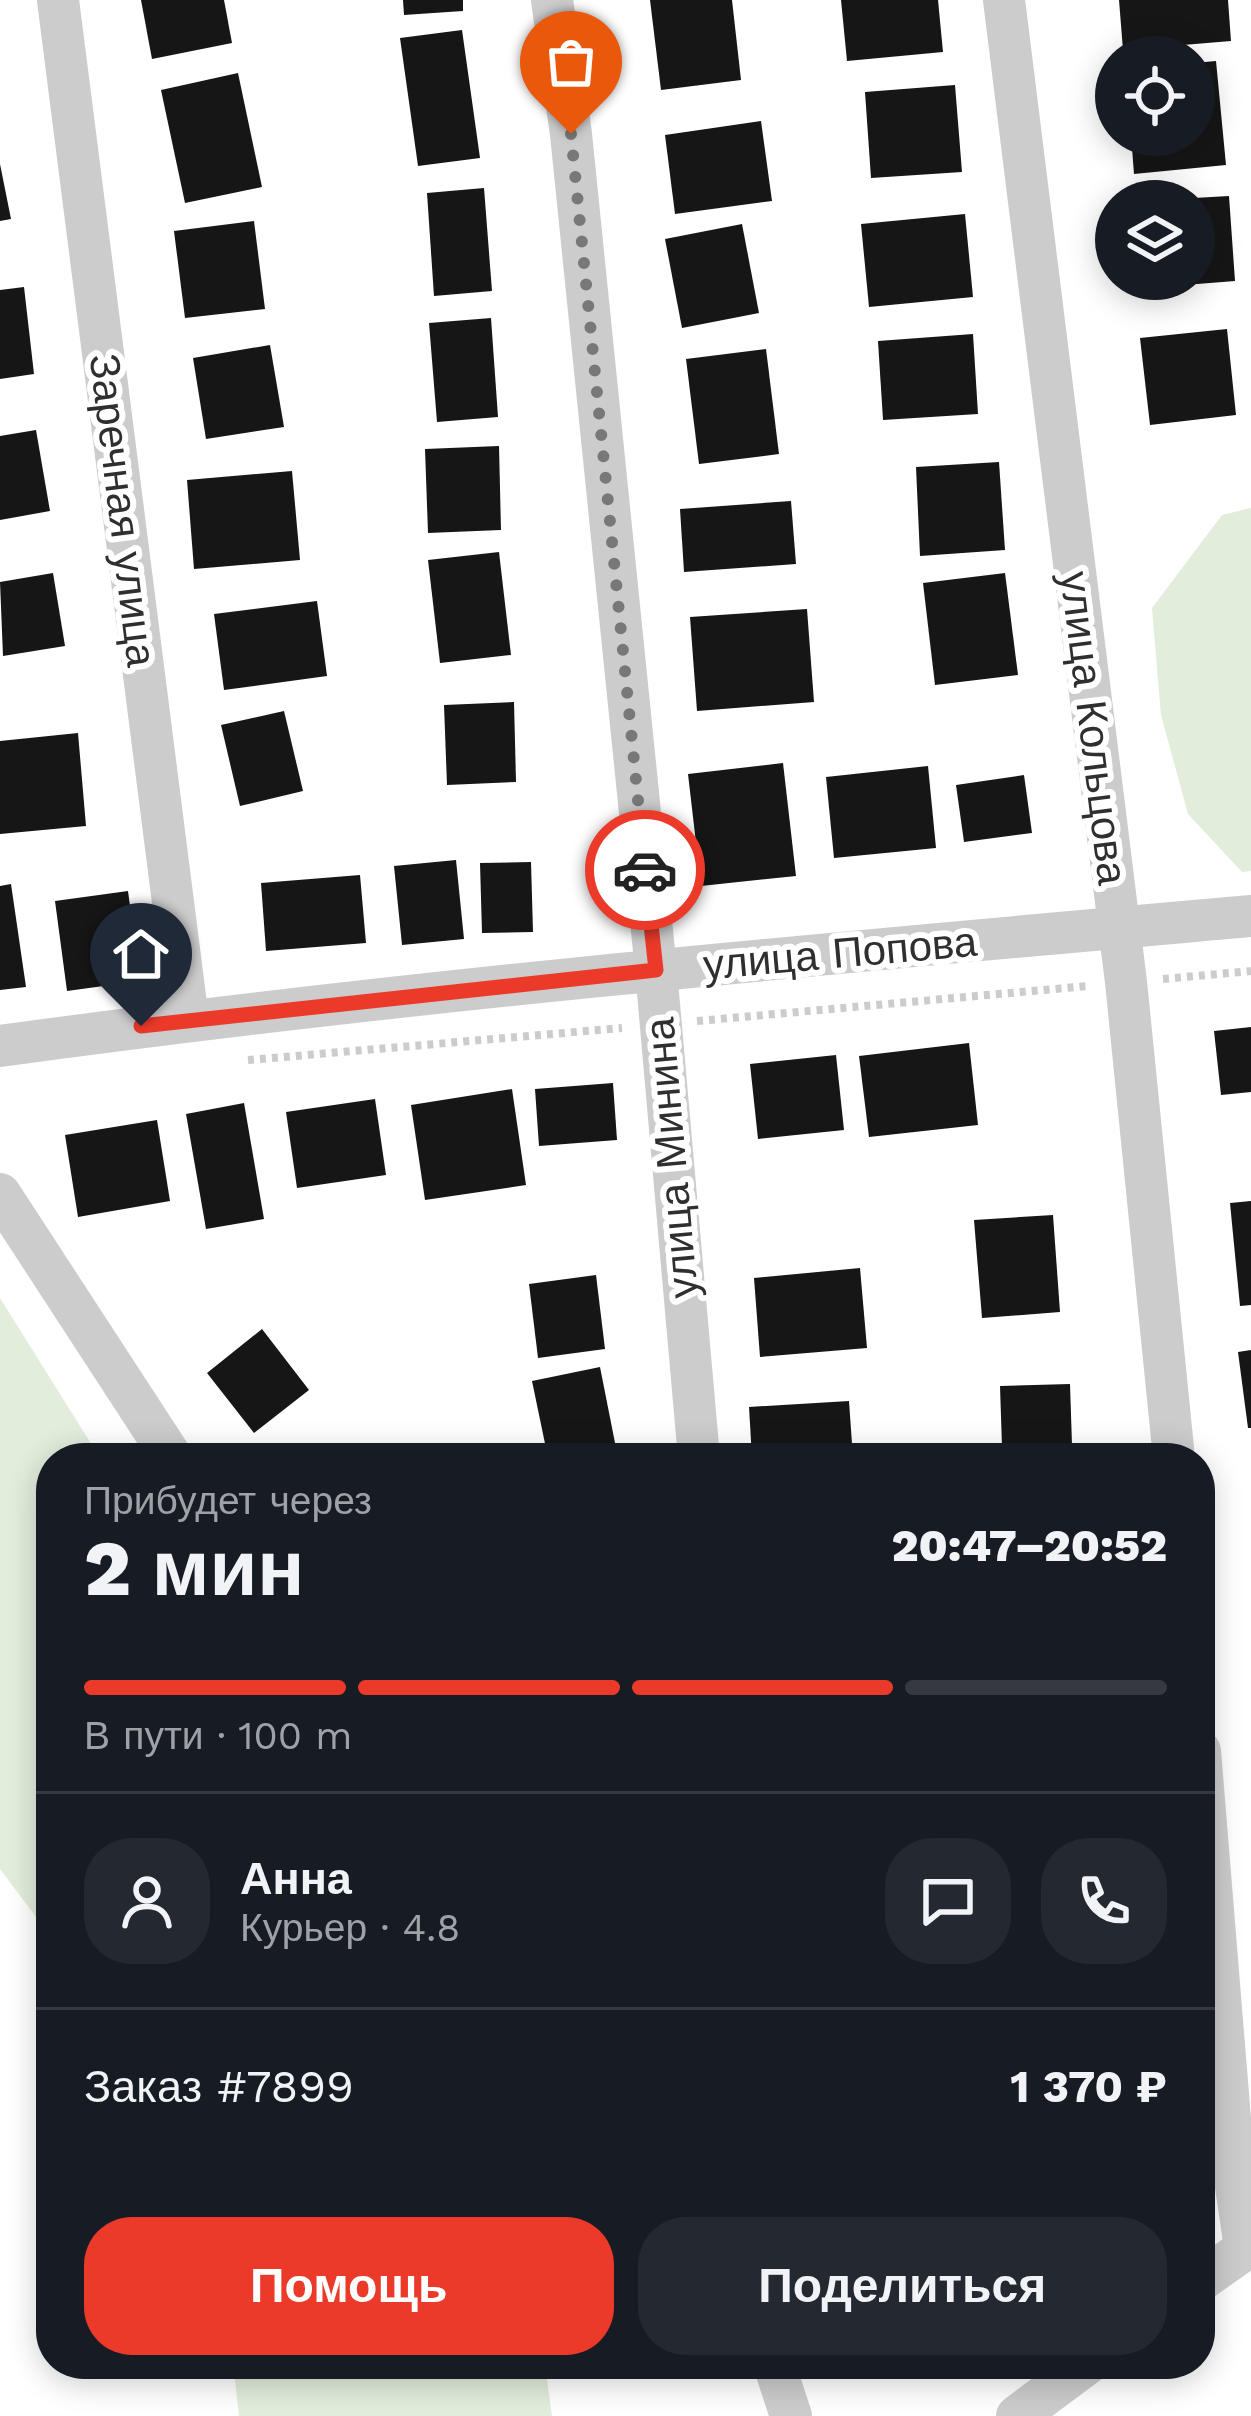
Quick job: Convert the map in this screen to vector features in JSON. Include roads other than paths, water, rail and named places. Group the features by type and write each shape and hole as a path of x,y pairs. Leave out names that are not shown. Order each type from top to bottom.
{"street":[{"name":"Заречная улица","path":"58,0 188,1020"},
{"name":"улица Минина","path":"552,0 571,134 656,970 698,1443"},
{"name":"улица Кольцова","path":"1004,0 1119,928 1172,1443"},
{"name":"улица Попова","path":"0,1046 188,1020 656,970 1251,916"},
{"path":"0,1194 162,1443"},
{"path":"1215,1935 1235,2180 1248,2246 1215,2270"},
{"path":"780,2379 791,2416"},
{"path":"1017,2416 1067,2379"}]}
